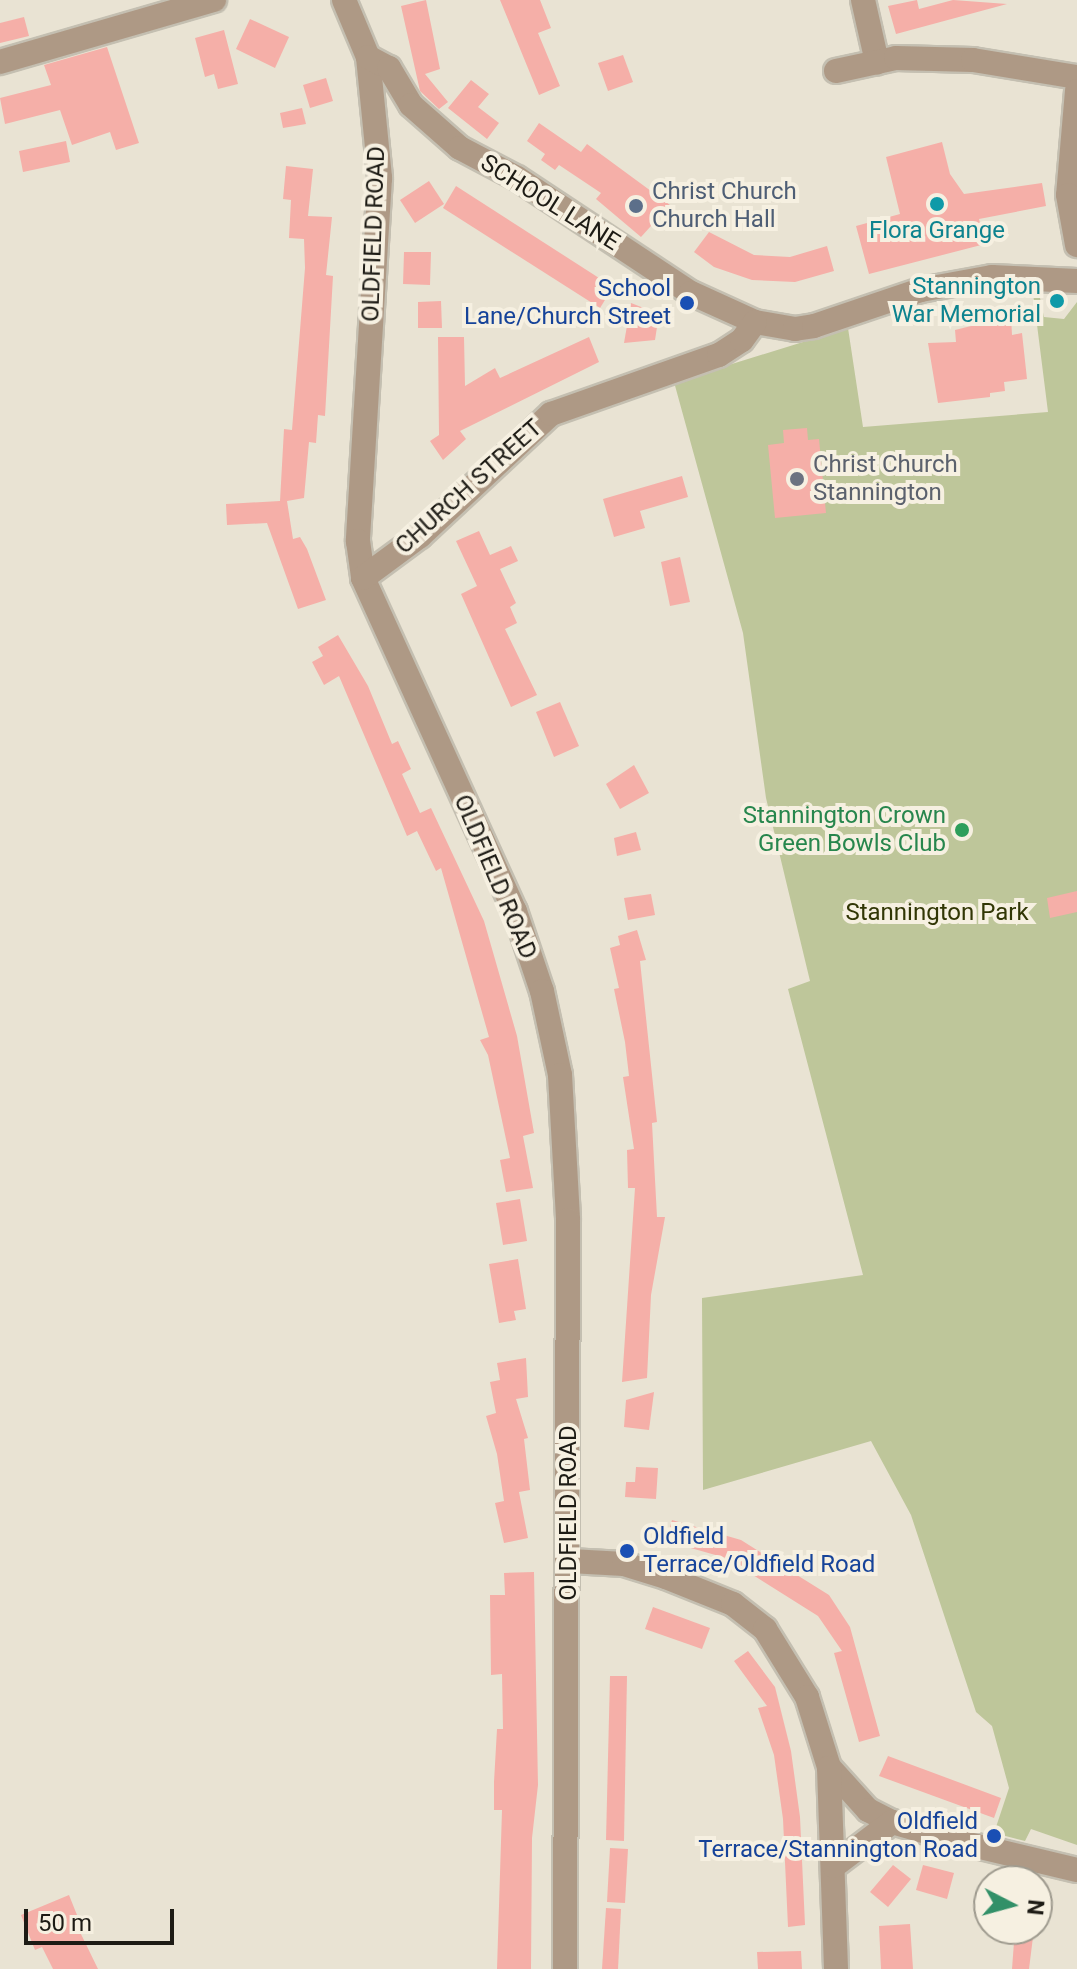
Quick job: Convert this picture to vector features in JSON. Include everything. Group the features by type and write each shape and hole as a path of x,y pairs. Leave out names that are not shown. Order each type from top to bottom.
{"street":[{"path":"0,62 214,0"},
{"name":"OLDFIELD ROAD","path":"344,0 368,57 380,178 358,541 363,578 515,911 542,991 560,1075 568,1220 570,1561 565,1969"},
{"path":"863,0 877,62"},
{"name":"SCHOOL LANE","path":"368,57 389,68 411,105 460,148 517,178 691,293 755,322"},
{"path":"836,71 877,62 973,60 1077,77"},
{"path":"1077,91 1068,195 1077,245"},
{"path":"755,322 795,329 814,326 921,290 992,277 1077,281"},
{"name":"CHURCH STREET","path":"363,578 420,536 551,414 719,355 742,340 755,322"},
{"path":"570,1561 624,1564 666,1577 733,1604 765,1629 807,1697 829,1767 836,1969"},
{"path":"829,1767 844,1789 892,1822 1077,1870"},
{"path":"834,1866 892,1822"}],"green space":[{"name":"Stannington Park","path":"1033,293 1039,293 1044,317 1064,319 1077,302 1077,1845 1031,1829 1025,1841 994,1833 1009,1788 992,1726 976,1712 911,1515 871,1441 703,1490 702,1298 863,1275 788,989 810,981 766,798 743,633 674,382 848,328 863,427 1048,412"}],"building":[{"path":"426,0 440,69 425,74 448,102 439,109 420,91 401,6"},
{"path":"500,0 540,0 551,28 538,33 560,86 539,95"},
{"path":"917,0 919,9 953,0 1007,4 896,34 888,6"},
{"path":"24,17 29,36 0,43 0,23"},
{"path":"250,19 289,37 275,68 236,49"},
{"path":"224,30 238,84 218,89 214,74 205,77 195,38"},
{"path":"107,47 139,143 116,150 110,132 72,145 60,110 5,124 0,98 51,85 44,65"},
{"path":"623,55 633,82 608,91 598,63"},
{"path":"326,78 333,101 310,108 303,85"},
{"path":"471,80 489,94 478,107 499,123 487,139 448,108"},
{"path":"302,108 306,124 283,128 280,113"},
{"path":"539,123 581,152 587,144 670,205 641,237 596,199 601,193 559,165 555,170 541,160 545,154 527,141"},
{"path":"66,141 70,162 23,172 19,151"},
{"name":"Flora Grange","path":"942,142 950,174 964,194 1042,183 1046,206 979,219 985,244 869,274 856,226 900,214 886,157"},
{"path":"286,166 313,169 308,216 332,217 326,275 333,276 325,416 318,415 316,443 309,442 304,498 287,501 293,539 300,537 307,549 326,600 298,609 267,523 227,525 226,504 280,501 284,429 292,430 305,268 304,239 289,238 291,200 283,199"},
{"path":"429,181 444,204 415,223 400,200"},
{"path":"456,186 613,287 600,308 443,208"},
{"path":"709,232 754,255 790,257 827,246 834,271 795,282 752,280 714,267 694,252"},
{"path":"404,252 431,252 430,285 403,284"},
{"path":"441,301 442,328 418,328 418,302"},
{"path":"631,303 659,314 655,340 624,343"},
{"path":"1011,316 1012,335 1022,333 1027,379 1004,382 1005,391 990,393 990,397 938,403 928,343 956,342 955,330"},
{"path":"438,337 464,337 465,386 495,368 500,378 589,337 599,362 460,431 466,439 443,460 430,441 439,435"},
{"name":"Christ Church Stannington","path":"807,428 808,440 819,439 826,513 775,518 768,445 784,443 783,430"},
{"path":"682,476 688,497 640,511 645,528 614,537 603,499"},
{"path":"479,531 490,555 511,546 518,561 500,569 516,603 510,607 517,623 505,629 537,695 511,707 461,594 477,586 456,541"},
{"path":"680,557 690,602 670,606 661,562"},
{"path":"338,635 368,686 392,744 398,741 411,769 402,774 420,813 431,808 484,921 517,1036 534,1133 523,1136 533,1188 506,1192 500,1160 510,1158 488,1055 480,1040 489,1037 441,868 436,871 417,831 407,836 339,676 324,685 312,662 323,656 318,647"},
{"path":"560,702 579,746 554,757 536,712"},
{"path":"634,765 649,793 620,809 606,784"},
{"path":"636,832 641,850 617,856 614,838"},
{"path":"1077,891 1077,912 1050,918 1047,898"},
{"path":"651,894 655,915 628,920 624,898"},
{"path":"637,930 646,960 640,961 657,1122 652,1123 657,1217 665,1217 651,1295 647,1378 622,1382 635,1188 628,1188 627,1150 634,1149 623,1077 629,1076 625,1042 614,989 619,988 610,948 620,945 618,936"},
{"path":"520,1199 527,1241 503,1245 496,1203"},
{"path":"518,1259 526,1309 514,1311 516,1320 499,1323 489,1264"},
{"path":"526,1358 528,1397 516,1399 528,1438 524,1439 530,1490 519,1492 528,1538 504,1543 495,1503 504,1501 497,1454 486,1416 496,1413 490,1382 500,1380 497,1363"},
{"path":"654,1392 649,1430 624,1427 626,1400"},
{"path":"636,1467 658,1468 656,1499 625,1497 626,1482 635,1482"},
{"path":"672,1520 741,1540 829,1595 850,1627 880,1736 859,1742 834,1653 842,1651 818,1616 726,1558 666,1541"},
{"path":"534,1572 538,1785 532,1838 531,1969 497,1969 502,1810 494,1810 494,1782 497,1729 503,1729 502,1674 491,1675 490,1595 505,1595 504,1573"},
{"path":"653,1607 710,1628 702,1649 645,1629"},
{"path":"748,1651 775,1687 791,1751 800,1817 805,1925 788,1927 783,1819 774,1755 758,1708 767,1706 734,1661"},
{"path":"610,1676 627,1676 624,1841 606,1840"},
{"path":"888,1756 1001,1798 994,1818 879,1776"},
{"path":"610,1848 628,1849 625,1903 607,1902"},
{"path":"893,1865 911,1879 888,1907 870,1892"},
{"path":"923,1865 954,1873 947,1899 916,1890"},
{"path":"69,1895 83,1930 80,1932 98,1969 53,1969 42,1947 35,1950 21,1915"},
{"path":"606,1908 621,1909 618,1969 602,1969"},
{"path":"910,1924 913,1969 881,1969 879,1926"},
{"path":"1014,1945 1032,1945 1029,1969 1012,1969"},
{"path":"801,1951 802,1969 758,1969 757,1952"}],"place":[{"name":"Flora Grange","path":"937,204"},
{"name":"Christ Church Church Hall","path":"636,206"},
{"name":"Stannington War Memorial","path":"1057,301"},
{"name":"School Lane/Church Street","path":"687,303"},
{"name":"Christ Church Stannington","path":"797,479"},
{"name":"Stannington Crown Green Bowls Club","path":"962,830"},
{"name":"Oldfield Terrace/Oldfield Road","path":"627,1551"},
{"name":"Oldfield Terrace/Stannington Road","path":"994,1836"}]}
